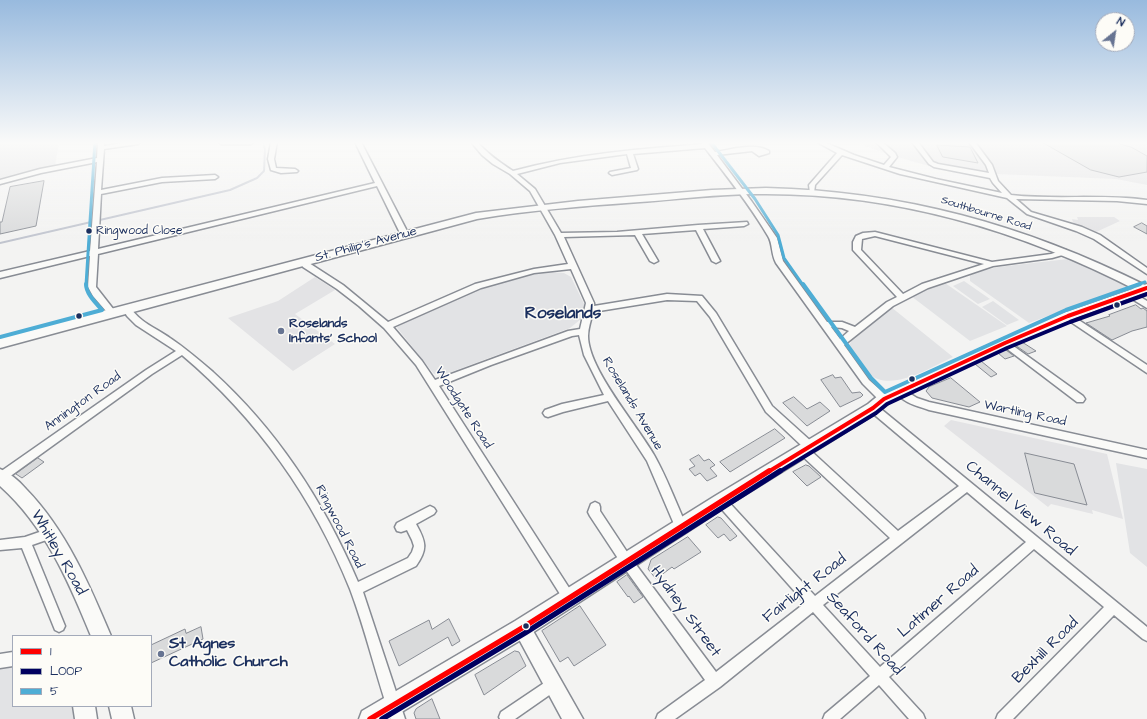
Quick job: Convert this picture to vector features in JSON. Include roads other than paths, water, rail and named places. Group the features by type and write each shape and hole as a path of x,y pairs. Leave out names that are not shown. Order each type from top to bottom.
{"main road":[{"path":"370,719 396,712 568,598 806,448 879,404 901,392 1005,343 1068,316 1145,288"},
{"name":"Whitley Road","path":"1,477 33,508 51,533 85,597 98,635"},
{"path":"84,707 86,719"},
{"path":"120,707 123,719"}],"street":[{"path":"0,182 23,176"},
{"path":"99,176 92,287 110,310 110,314"},
{"path":"374,176 405,235"},
{"path":"515,176 533,190 544,206 574,266 590,303 590,310 667,298 699,298 713,315 769,409 806,448 898,538"},
{"name":"Channel View Road","path":"729,176 773,238 776,254 779,260 840,344 879,404 967,486 1147,635"},
{"path":"812,192 812,185 820,176"},
{"path":"915,176 1009,196 1046,199 1110,198 1147,202"},
{"path":"992,176 1009,196 1029,213 1079,229 1097,237 1147,272"},
{"path":"98,193 162,180 215,177"},
{"path":"0,275 378,184"},
{"name":"Southbourne Road","path":"741,191 812,192 850,196 924,208 996,228 1063,252 1113,272 1145,288"},
{"name":"St. Philip's Avenue","path":"0,343 476,216 544,206 741,191"},
{"path":"559,235 638,233 744,224"},
{"path":"698,227 716,261"},
{"path":"638,233 654,261"},
{"path":"901,298 857,250 857,242 859,238 866,235 883,236 992,264"},
{"path":"840,344 855,331 901,298 931,284 992,264 1052,256 1063,252"},
{"name":"Woodgate Road","path":"304,262 306,265 340,287 387,326 419,364 568,598"},
{"path":"387,326 478,286 534,270 574,266"},
{"path":"1130,294 1147,306"},
{"name":"Ringwood Road","path":"127,309 131,318 156,332 182,351 244,409 267,435 310,497 356,589 396,712"},
{"name":"Roselands Avenue","path":"590,310 584,331 586,350 596,372 646,451 681,527"},
{"path":"1068,316 1147,370"},
{"path":"826,325 836,323 843,324 855,331"},
{"path":"433,385 495,360 571,333 584,331"},
{"path":"1005,343 1080,399"},
{"name":"Annington Road","path":"1,477 149,372 182,351"},
{"name":"Wartling Road","path":"901,392 914,401 929,406 1147,454"},
{"path":"548,413 611,396"},
{"name":"Fairlight Road","path":"663,719 716,682 813,604 967,486"},
{"name":"Seaford Road","path":"722,501 918,719"},
{"name":"Hydney Street","path":"595,507 594,512 627,562 716,682"},
{"path":"356,589 412,562 420,550 420,544 405,525 430,511"},
{"path":"0,545 24,542 51,533"},
{"path":"24,542 59,626"},
{"name":"Latimer Road","path":"830,719 1034,542"},
{"name":"Bexhill Road","path":"1003,719 1113,607"},
{"path":"522,628 573,719"},
{"path":"0,661 12,658"},
{"path":"507,719 506,717 553,684"}],"waterway":[{"path":"0,243 230,190 259,176"}],"place":[{"name":"Ringwood Close","path":"89,231"},
{"name":"Roselands Infants' School","path":"281,331"},
{"name":"St Agnes Catholic Church","path":"161,654"}],"district":[{"name":"Roselands","path":"563,314"}]}
